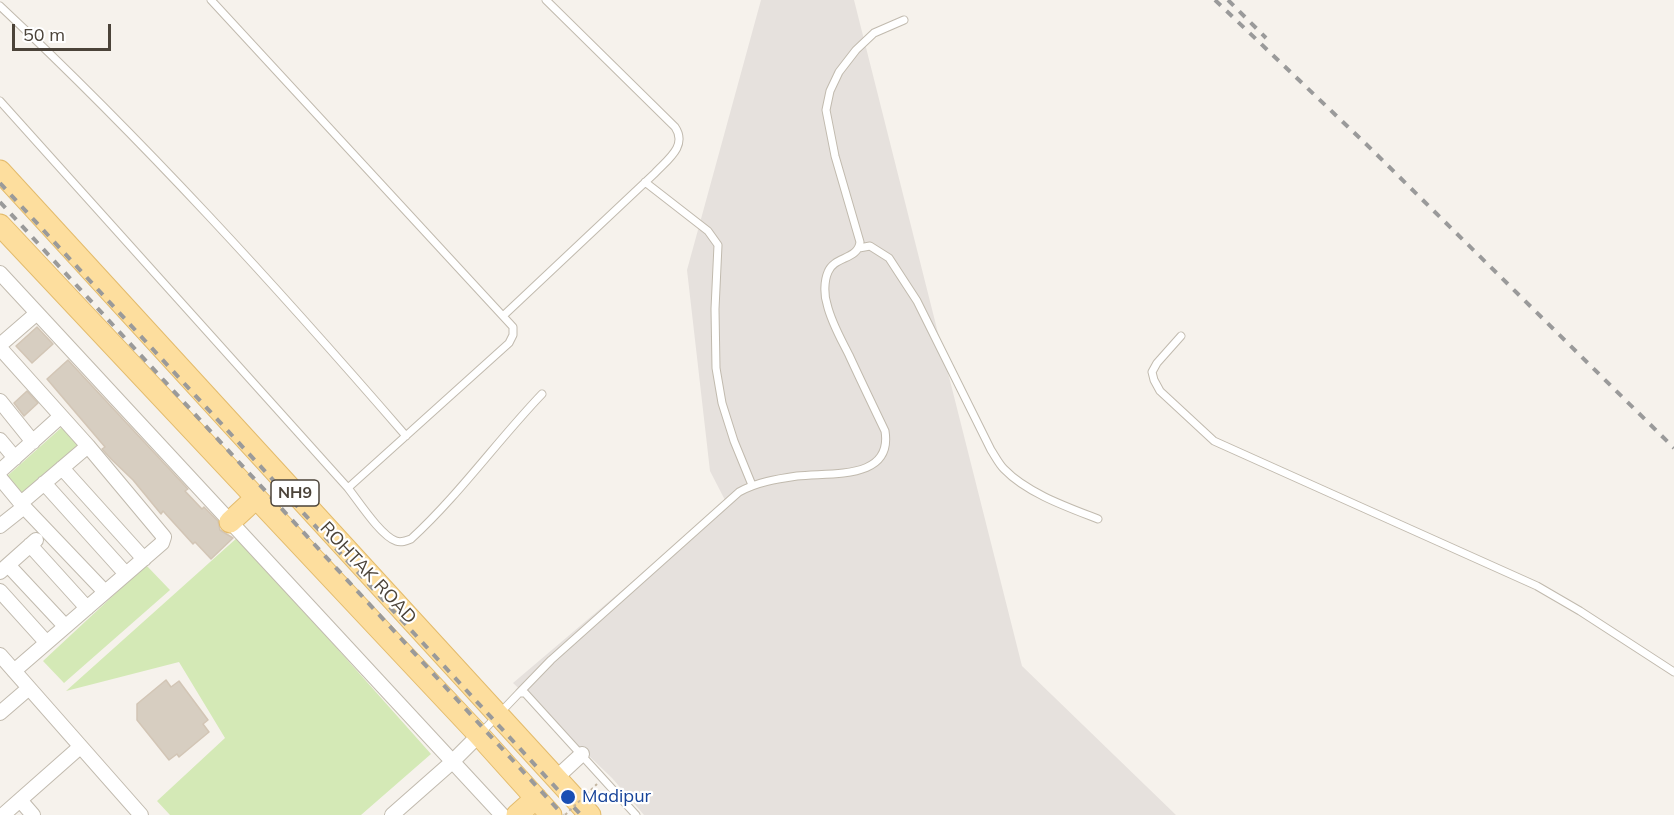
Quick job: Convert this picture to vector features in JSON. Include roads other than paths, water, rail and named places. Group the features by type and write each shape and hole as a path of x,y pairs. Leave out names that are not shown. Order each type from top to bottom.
{"main road":[{"name":"ROHTAK ROAD","path":"0,171 590,815"},
{"name":"ROHTAK ROAD","path":"0,225 551,815"},
{"path":"230,522 256,498"},
{"path":"517,815 536,798"}],"street":[{"path":"0,273 451,763 502,815"},
{"path":"14,671 162,543 164,537 0,346 37,313"},
{"path":"0,401 33,442"},
{"path":"0,471 61,416"},
{"path":"0,440 15,458"},
{"path":"1,522 88,446"},
{"path":"62,468 144,559"},
{"path":"0,478 105,592"},
{"path":"44,483 126,574"},
{"path":"46,530 4,568 65,627"},
{"path":"30,544 87,608"},
{"path":"0,591 46,642"},
{"path":"0,655 141,815"},
{"path":"0,713 29,688"},
{"path":"392,815 451,763 478,735"},
{"path":"3,815 80,747"},
{"path":"556,778 582,754"},
{"path":"20,800 33,815"}],"lane":[{"path":"211,0 513,327 513,335 509,343 348,488"},
{"path":"503,316 645,182 678,148 680,134 546,0"},
{"path":"0,6 136,138 301,315 406,436"},
{"path":"478,735 499,716 534,675 739,492 752,485 798,476 863,470 878,461 885,453 887,442 885,431 833,324 826,304 827,273 831,267 855,254 859,248 858,234 835,156 826,110 830,91 839,72 856,50 874,33 904,20"},
{"path":"0,101 348,488 384,533 395,541 402,542 411,539 486,459 501,437 542,394"},
{"path":"645,182 708,231 718,245 715,309 716,368 722,403 752,485"},
{"path":"859,248 870,246 879,250 895,267 917,301 990,450 1004,469 1019,481 1053,501 1098,519"},
{"path":"1181,336 1157,363 1152,372 1154,380 1160,391 1214,441 1537,586 1674,672"},
{"path":"519,693 523,692 530,696 636,815"}],"railway":[{"path":"1215,0 1366,144 1674,448"},
{"path":"1228,0 1266,38"},
{"path":"0,183 581,815"},
{"path":"0,202 563,815"}],"place":[{"name":"Madipur","path":"568,797"}]}
